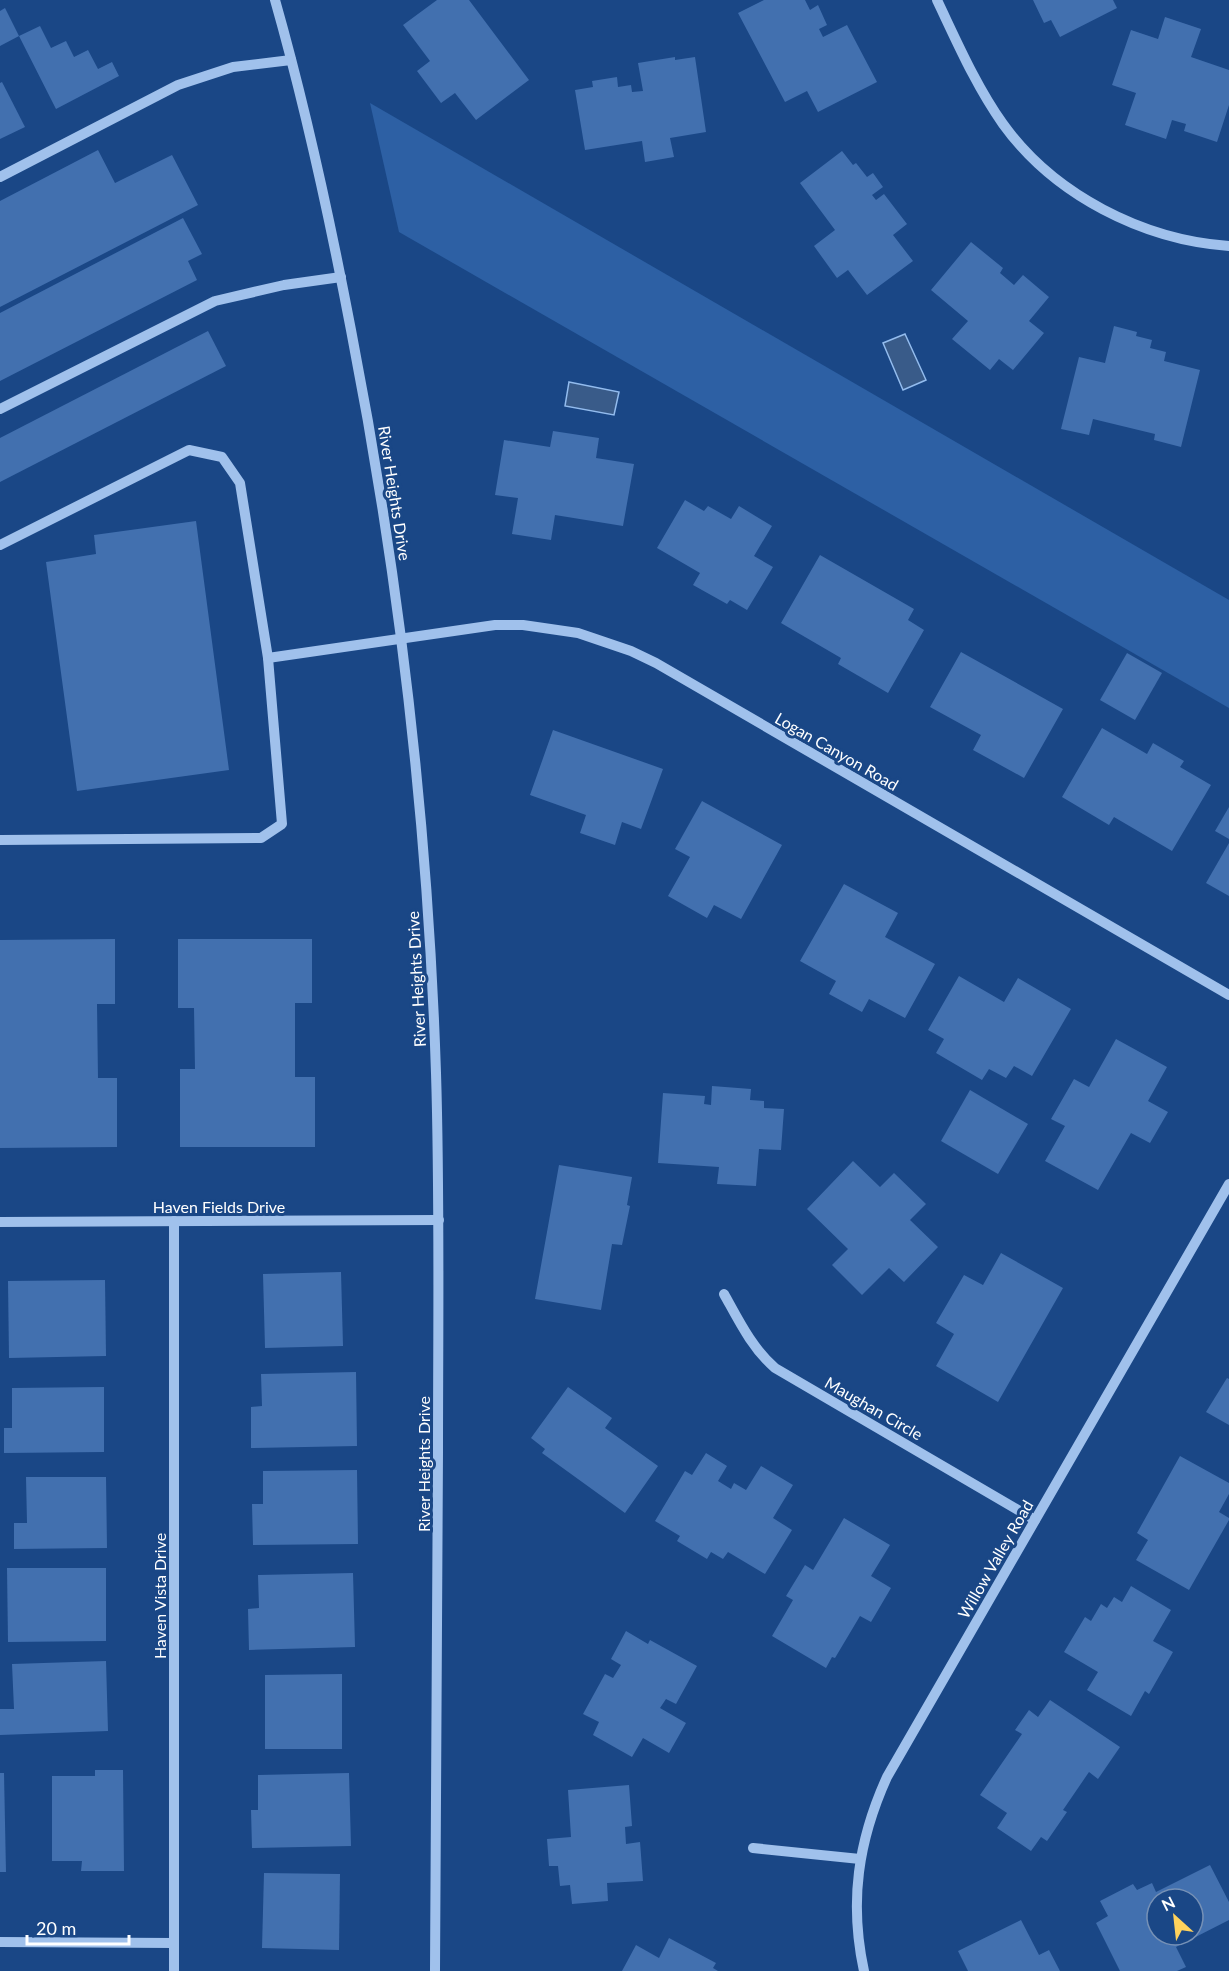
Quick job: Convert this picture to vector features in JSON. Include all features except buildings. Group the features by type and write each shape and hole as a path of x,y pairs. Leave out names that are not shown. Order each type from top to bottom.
{"street":[{"name":"River Heights Drive","path":"275,0 317,168 341,277 376,469 401,637 418,784 429,928 436,1072 439,1220 435,1971"},
{"path":"937,0 987,100 1017,141 1046,171 1088,200 1124,219 1176,237 1229,246"},
{"path":"0,177 178,85 234,67 291,60"},
{"path":"0,409 215,301 284,285 341,277"},
{"path":"0,545 189,450 222,457 240,483 268,658 282,824 261,838 0,840"},
{"name":"Logan Canyon Road","path":"268,658 495,625 523,625 578,633 631,651 666,669 1229,995"},
{"name":"Willow Valley Road","path":"864,1971 857,1923 860,1859 869,1822 887,1778 1229,1184"},
{"name":"Haven Fields Drive","path":"0,1222 439,1220"},
{"name":"Haven Vista Drive","path":"174,1221 174,1971"},
{"name":"Maughan Circle","path":"724,1294 749,1339 765,1360 775,1368 1035,1520"},
{"path":"753,1848 860,1859"},
{"path":"0,1942 174,1943"}],"shaded area":[{"path":"370,103 1229,600 1229,708 399,232"},
{"path":"905,334 926,380 903,390 883,343"},
{"path":"569,382 619,392 614,415 565,406"}]}
